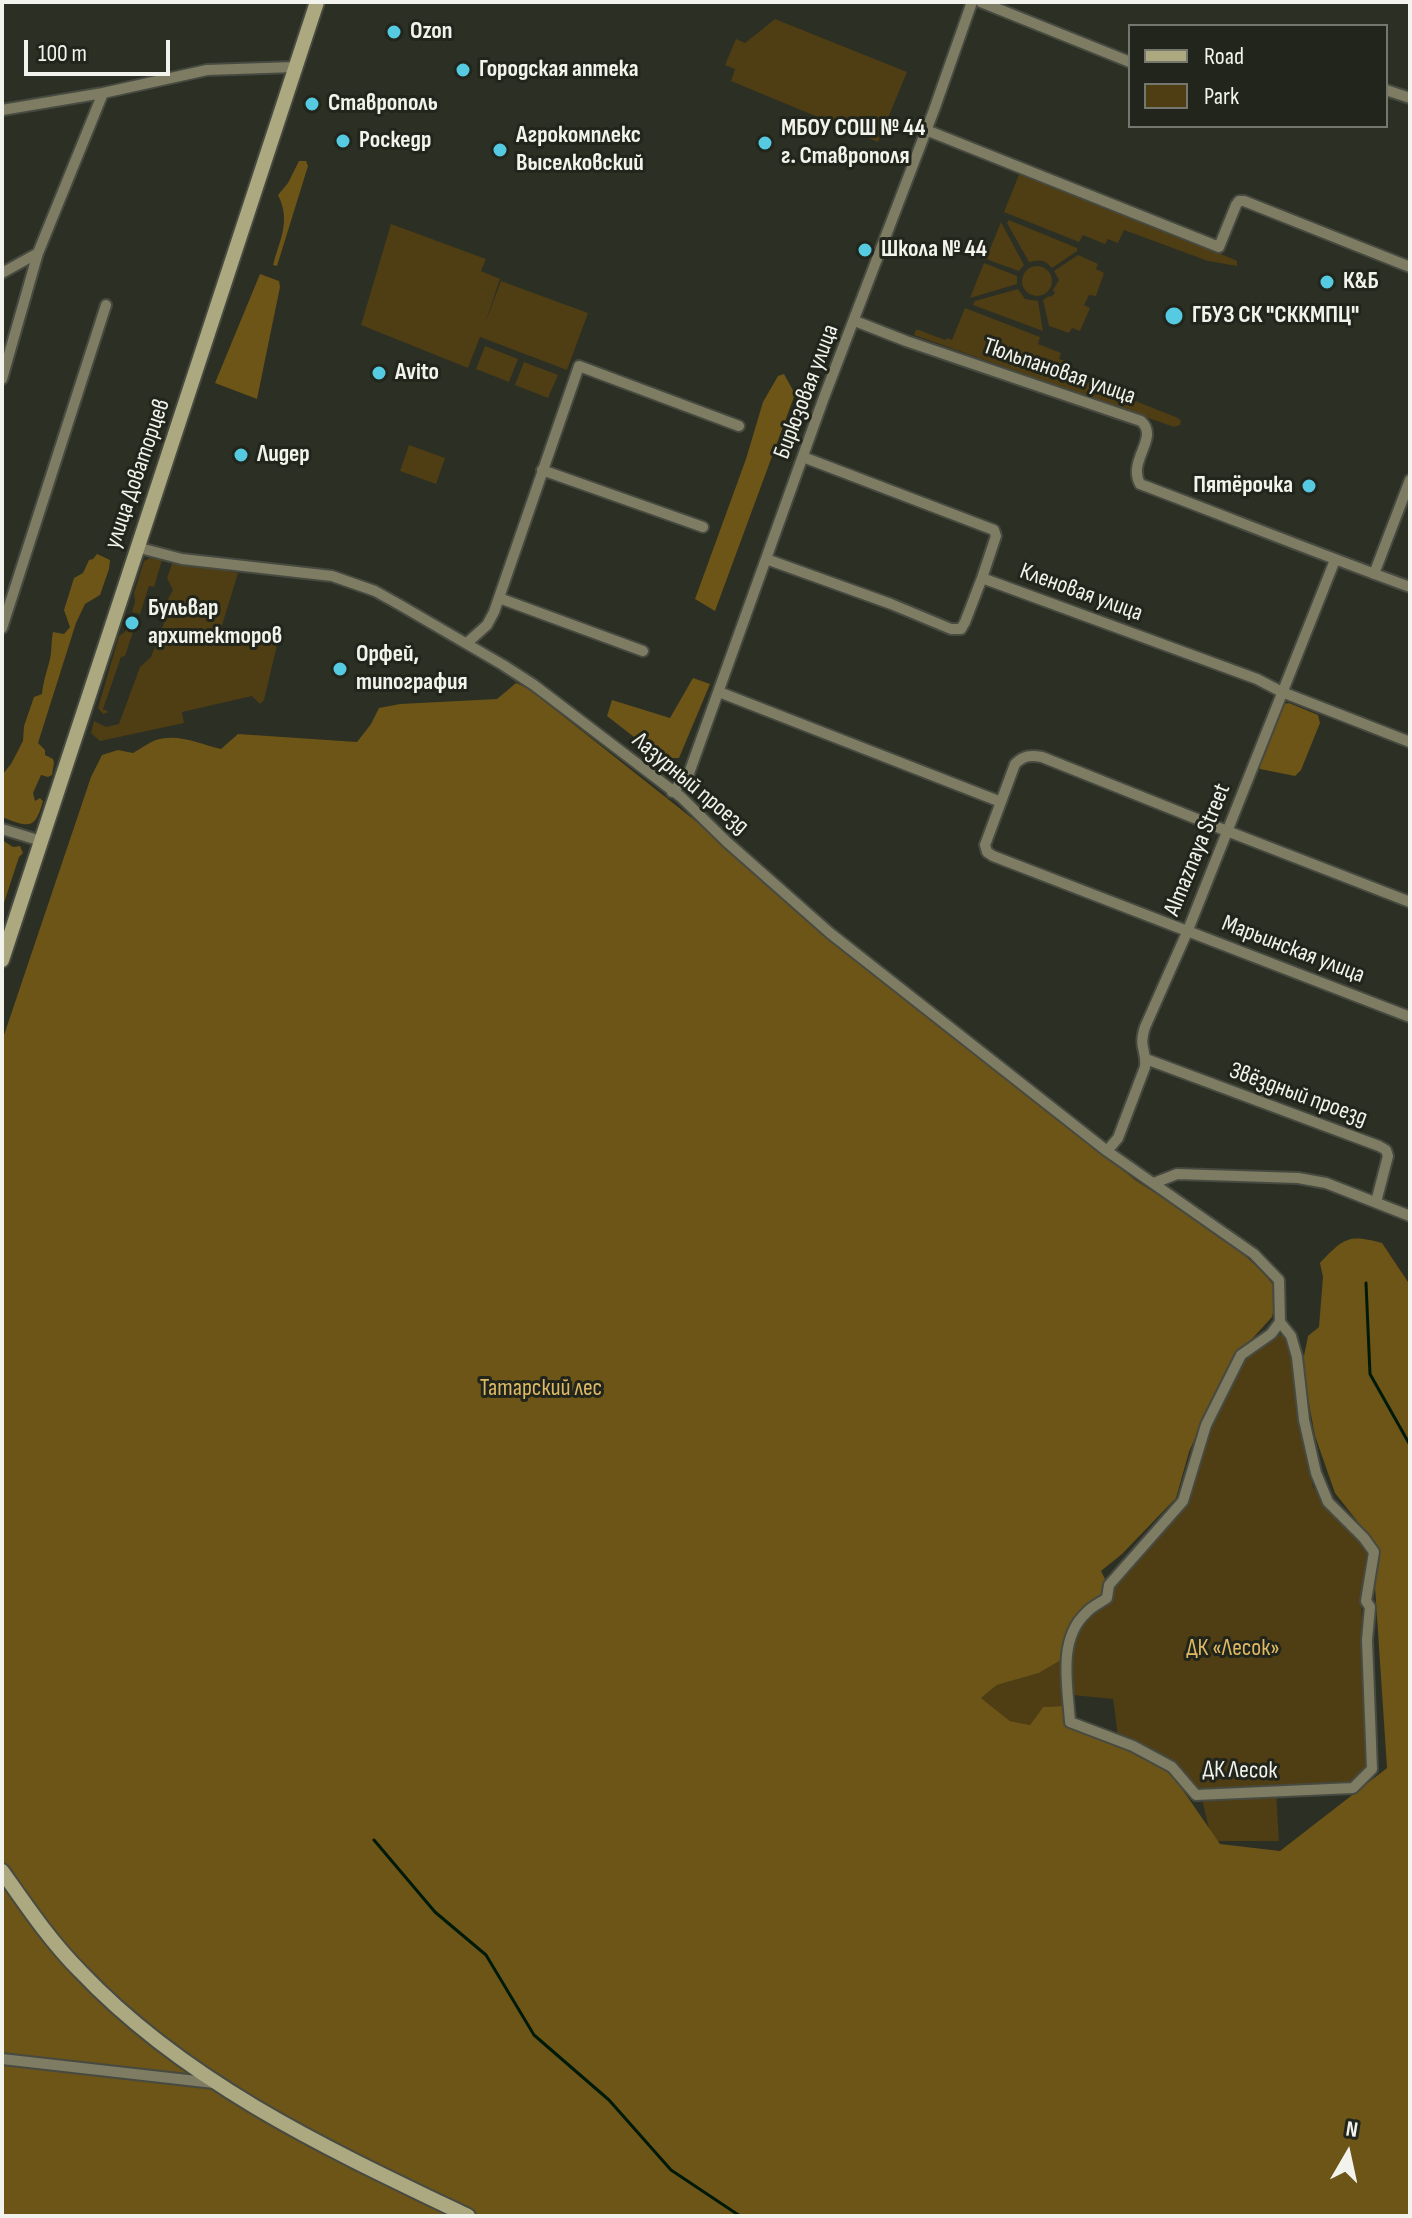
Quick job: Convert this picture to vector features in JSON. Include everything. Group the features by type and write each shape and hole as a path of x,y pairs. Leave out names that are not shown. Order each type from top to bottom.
{"main road":[{"name":"улица Доваторцев","path":"2,960 317,2"},
{"path":"2,1871 35,1918 79,1971 129,2019 214,2083 288,2126 468,2216"}],"street":[{"name":"Бирюзовая улица","path":"672,792 688,776 972,2"},
{"path":"981,2 1128,61"},
{"path":"2,110 103,93 207,70 294,67"},
{"path":"1388,91 1410,98"},
{"path":"2,379 38,253 103,93"},
{"path":"926,130 1219,247 1236,205 1244,201 1410,267"},
{"path":"2,273 38,253"},
{"path":"2,628 7,599 106,305"},
{"name":"Тюльпановая улица","path":"855,321 1141,421 1148,432 1136,465 1135,472 1140,484 1410,587"},
{"path":"467,643 487,625 499,598 579,366 739,426"},
{"path":"803,457 994,530 996,536 982,578"},
{"path":"542,470 703,527"},
{"path":"1374,574 1410,480"},
{"name":"Лазурный проезд","path":"136,547 182,559 332,576 351,581 375,591 467,643 534,685 672,792 830,933 1107,1151 1154,1183"},
{"name":"Кленовая улица","path":"766,559 951,629 961,629 982,578 1257,679 1282,692 1410,742"},
{"name":"Almaznaya Street","path":"1107,1151 1118,1138 1145,1067 1141,1041 1335,560"},
{"path":"499,598 643,651"},
{"path":"719,692 1001,802"},
{"name":"Марьинская улица","path":"1410,902 1033,755 1020,758 1015,764 985,845 987,852 993,856 1410,1017"},
{"path":"2,829 41,841"},
{"name":"Звёздный проезд","path":"1146,1059 1386,1150 1388,1156 1376,1202"},
{"path":"1154,1183 1177,1174 1298,1178 1326,1183 1410,1216"},
{"name":"ДК Лесок","path":"1154,1183 1254,1254 1279,1280 1280,1322 1291,1336 1297,1357 1304,1420 1316,1473 1328,1502 1374,1552 1366,1601 1370,1607 1367,1640 1372,1769 1353,1788 1196,1795 1172,1767 1133,1746 1070,1722 1066,1658 1070,1635 1085,1613 1107,1598 1109,1585 1183,1501 1206,1425 1241,1355 1271,1334 1280,1322"},
{"path":"2,2059 214,2083"}],"green space":[{"path":"775,19 907,72 878,142 731,81 735,69 725,65 736,39 745,43"},
{"path":"299,161 306,161 308,166 277,266 273,265 284,222 278,195"},
{"path":"1020,172 1233,259 1237,261 1237,266 1208,261 1124,230 1118,243 1108,239 1105,244 1083,235 1079,242 1004,212"},
{"path":"1009,220 1077,248 1077,251 1052,268 1042,261 1029,262 1007,223"},
{"path":"1001,222 1024,265 1019,271 986,259"},
{"path":"391,224 486,259 481,271 500,279 484,326 501,281 588,313 567,370 480,337 468,368 361,325"},
{"path":"1078,255 1098,264 1096,269 1104,273 1096,296 1089,295 1084,305 1090,308 1080,331 1072,328 1069,333 1049,326 1043,300 1055,293 1053,290 1059,280 1054,271"},
{"path":"984,263 1017,276 1017,284 970,298"},
{"path":"1037,266 1048,270 1052,281 1048,292 1037,296 1026,292 1022,281 1026,270"},
{"path":"260,274 279,281 280,287 257,399 215,383"},
{"path":"1018,289 1025,299 1038,301 1043,331 973,305 975,301"},
{"path":"965,308 1040,337 1038,344 1061,353 1059,359 1069,362 1065,373 1178,418 1180,425 1174,427 914,335 919,330 952,340"},
{"path":"485,346 518,359 509,382 476,369"},
{"path":"524,362 558,375 548,398 515,385"},
{"path":"784,374 795,394 715,611 695,599 746,459 763,402 778,376"},
{"path":"409,445 445,458 436,484 400,471"},
{"path":"97,554 110,560 109,569 100,595 85,604 76,623 38,743 45,750 45,755 53,759 52,775 41,775 33,793 35,801 40,798 43,801 37,818 29,824 18,823 2,817 2,775 23,741 24,726 34,697 42,694 53,632 64,634 70,627 64,610 74,578 83,573 89,560"},
{"path":"150,558 162,560 154,587 149,586 140,614 132,612 134,593 144,561"},
{"path":"173,561 238,573 220,632 269,646 275,636 279,637 264,700 260,704 252,696 182,712 184,723 100,741 91,733 94,721 106,727 119,724 140,667 151,657 171,605 168,599 173,590 167,578"},
{"path":"128,623 135,626 103,709 109,712 103,714 98,708 119,636 125,632"},
{"path":"693,678 710,684 679,758 661,758 607,716 612,700 670,718"},
{"name":"Татарский лес","path":"516,683 529,689 707,830 1135,1180 1231,1244 1278,1291 1272,1317 1241,1351 1199,1429 1176,1498 1122,1554 1101,1571 1105,1579 1103,1591 1061,1660 1039,1673 997,1685 981,1698 1010,1721 1030,1725 1043,1707 1062,1706 1065,1723 1123,1745 1171,1773 1220,1844 1280,1851 1387,1768 1375,1587 1376,1545 1335,1493 1315,1436 1302,1366 1308,1336 1319,1327 1323,1277 1320,1263 1341,1243 1361,1239 1382,1243 1410,1285 1410,2216 2,2216 2,1041 91,777 102,755 118,750 133,753 164,738 189,740 221,749 238,734 357,742 379,708 497,699"},
{"path":"1289,703 1318,715 1320,723 1301,770 1295,776 1260,769 1259,765 1284,704"},
{"path":"2,840 13,847 20,846 23,853 2,909"},
{"name":"ДК «Лесок»","path":"1274,1335 1286,1335 1294,1365 1301,1428 1313,1487 1348,1531 1367,1549 1361,1597 1367,1769 1345,1785 1276,1790 1279,1841 1212,1841 1200,1791 1165,1760 1118,1736 1113,1699 1073,1695 1072,1637 1093,1612 1113,1597 1114,1586 1189,1499 1210,1425 1244,1357"},
{"path":"1061,1660 1062,1706 1043,1707 1030,1725 1010,1721 981,1698 997,1685 1039,1673"}],"waterway":[{"path":"1366,1283 1370,1374 1410,1445"},
{"path":"374,1840 435,1912 486,1955 534,2035 609,2100 671,2170 740,2216"}],"place":[{"name":"Ozon","path":"394,32"},
{"name":"Городская аптека","path":"463,70"},
{"name":"Ставрополь","path":"312,104"},
{"name":"Роскедр","path":"343,141"},
{"name":"МБОУ СОШ № 44 г. Ставрополя","path":"765,143"},
{"name":"Агрокомплекс Выселковский","path":"500,150"},
{"name":"Школа № 44","path":"865,250"},
{"name":"К&Б","path":"1327,282"},
{"name":"ГБУЗ СК \"СККМПЦ\"","path":"1174,316"},
{"name":"Avito","path":"379,373"},
{"name":"Лидер","path":"241,455"},
{"name":"Пятёрочка","path":"1309,486"},
{"name":"Бульвар архитекторов","path":"132,623"},
{"name":"Орфей, типография","path":"340,669"}]}
